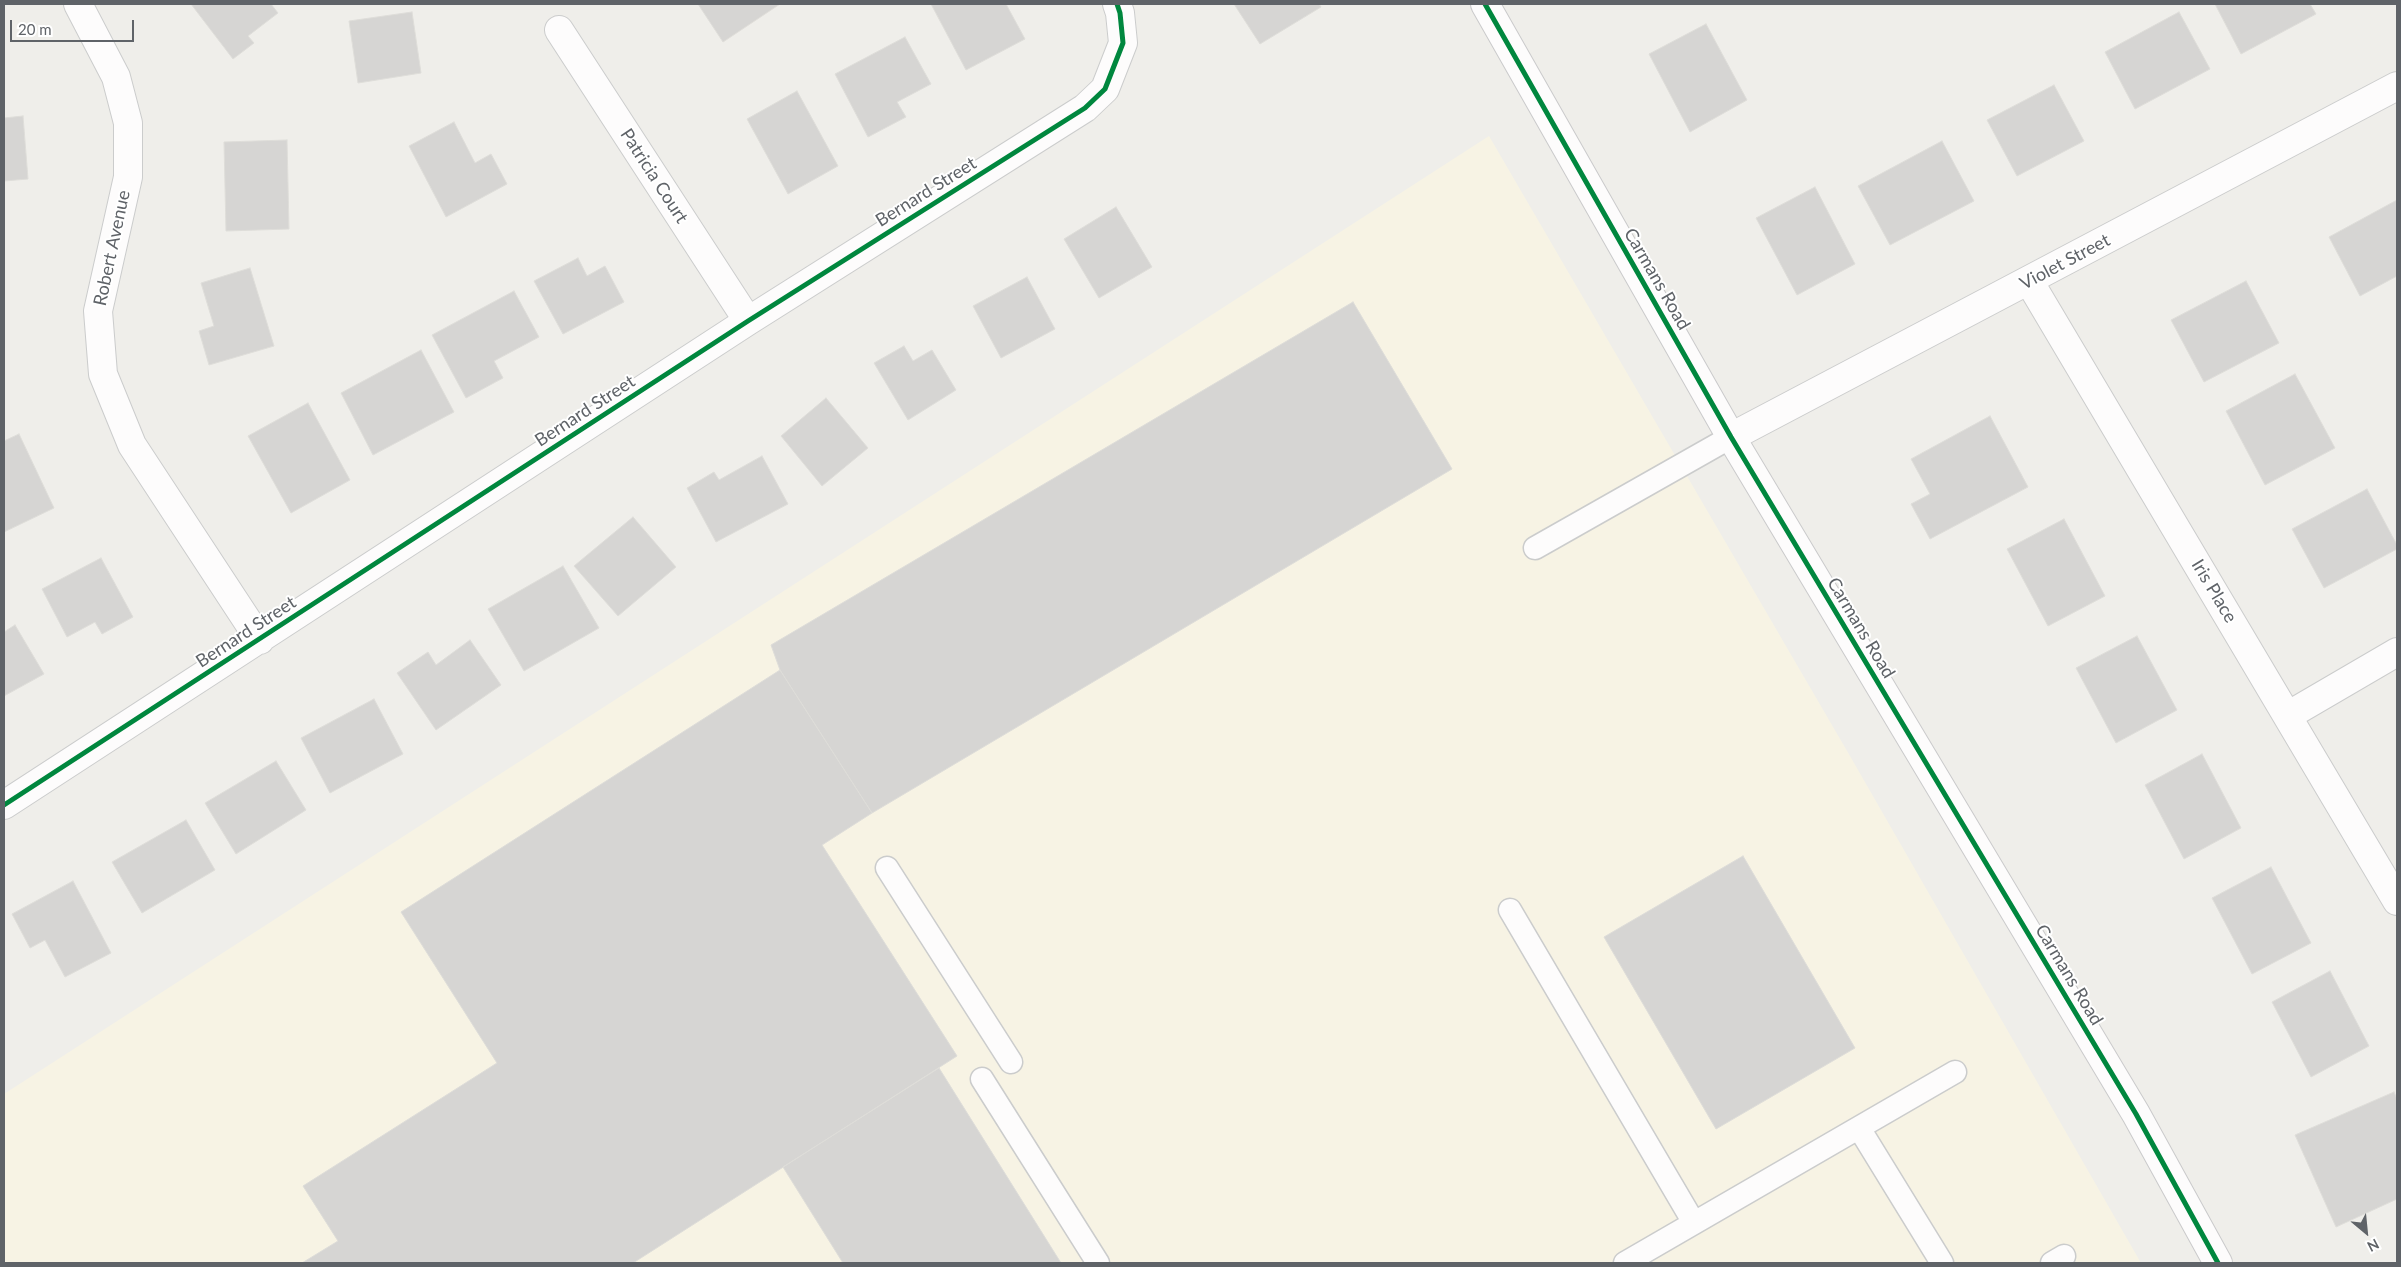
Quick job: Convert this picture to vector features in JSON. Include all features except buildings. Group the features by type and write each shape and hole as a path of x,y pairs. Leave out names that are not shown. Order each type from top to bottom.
{"street":[{"name":"Robert Avenue","path":"78,4 116,77 128,123 128,176 98,311 104,374 132,445 260,640"},
{"name":"Bernard Street","path":"4,805 748,321 1085,108 1105,88 1124,43 1117,4"},
{"name":"Carmans Road","path":"1486,4 1731,437 2136,1114 2218,1263"},
{"name":"Patricia Court","path":"559,30 748,321"},
{"name":"Violet Street","path":"1731,437 2397,86"},
{"name":"Iris Place","path":"2029,281 2289,715 2397,901"},
{"path":"2289,715 2397,652"}],"lane":[{"path":"1535,548 1731,437"},
{"path":"887,868 1011,1062"},
{"path":"1510,910 1694,1223"},
{"path":"1625,1263 1955,1072"},
{"path":"982,1079 1098,1263"},
{"path":"1859,1128 1942,1263"}],"shaded area":[{"path":"1489,136 1850,756 2141,1263 4,1263 4,1094"}],"cycle path":[{"path":"4,805 748,321 1085,108 1105,89 1123,43 1120,13 1117,4"},
{"path":"1485,4 1731,437 2136,1114 2218,1263"}]}
